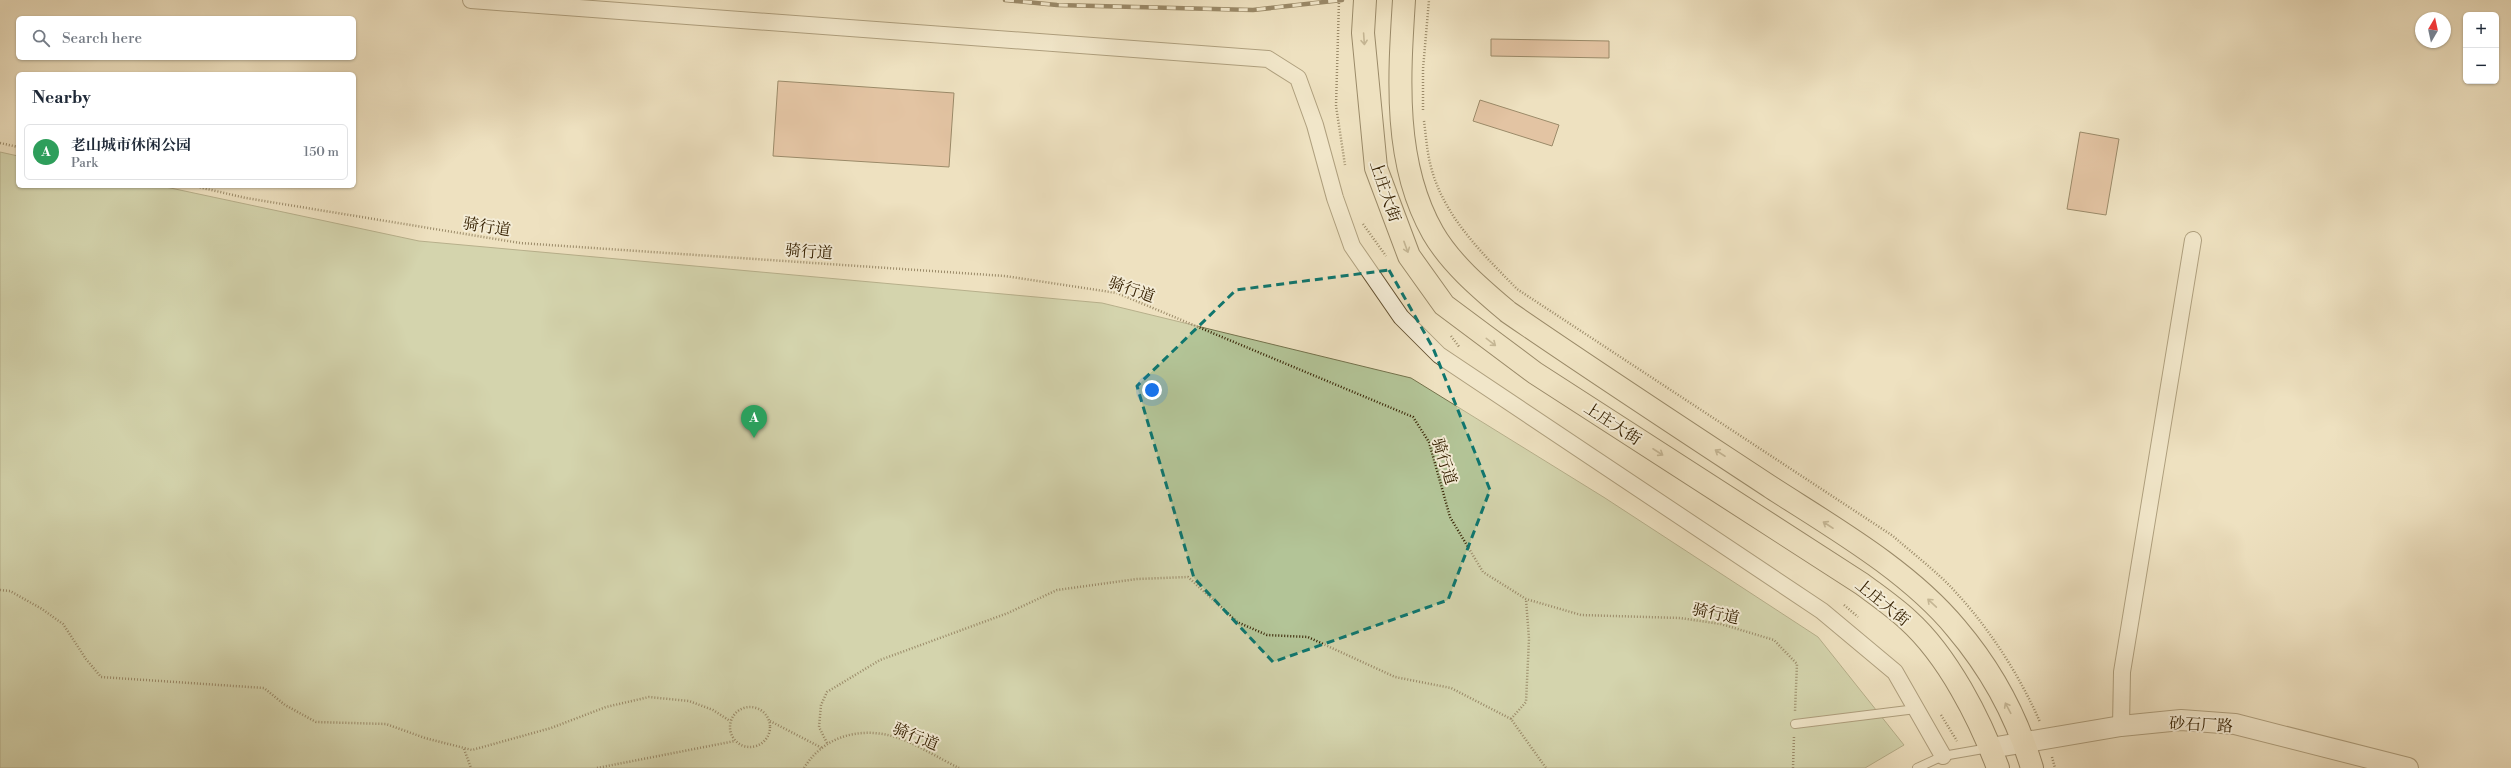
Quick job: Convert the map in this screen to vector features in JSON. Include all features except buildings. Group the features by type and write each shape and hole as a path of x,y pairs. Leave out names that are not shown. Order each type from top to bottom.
{"main road":[{"name":"上庄大街","path":"1365,0 1363,33 1376,168 1409,256 1444,305 1535,373 1862,584 1909,621 1933,649 1974,710 1998,768"},
{"name":"上庄大街","path":"1404,0 1400,102 1408,170 1418,200 1433,234 1468,278 1508,312 1846,536 1932,602 1956,627 1982,662 2009,709 2024,743 2032,768"}],"street":[{"path":"471,0 1268,59 1298,78 1316,124 1335,198 1352,246 1401,317 1438,355 1822,611 1895,672 1943,756"},
{"path":"2121,726 2122,672 2193,240"},
{"name":"砂石厂路","path":"1991,748 2121,726 2181,720 2236,724 2408,768"}],"lane":[{"path":"1795,724 1916,709"},
{"path":"1917,768 1943,756 1991,748"}],"path":[{"path":"1429,0 1423,69 1423,117 1431,168 1449,209 1474,244 1517,289 1893,536 1948,584 1999,646 2030,700 2047,739 2055,768"},
{"path":"0,143 16,147"},
{"name":"骑行道","path":"203,188 246,198 520,243 1005,276 1117,293 1413,417 1429,442 1450,517 1483,572 1526,599 1581,615 1680,618 1721,624 1774,640 1797,664 1793,768"},
{"path":"827,743 819,727 821,705 827,692 880,660 1008,613 1057,590 1137,579 1188,577 1237,622 1243,625 1267,635 1308,637 1395,677 1452,688 1511,719 1546,768"},
{"path":"0,590 10,591 42,609 63,624 86,659 101,677 264,688 285,705 316,722 386,724 425,738 472,750 551,728 606,707 649,697 689,701 713,710 730,721"},
{"path":"1511,719 1526,702 1529,639 1526,599"},
{"path":"769,721 769,735 760,745 747,748 735,741 730,731 730,721 738,711 750,707 762,711 769,721 822,748"},
{"name":"骑行道","path":"804,768 827,743 853,732 892,736 959,768"},
{"path":"597,768 735,741"},
{"path":"464,748 471,768"}],"highlighted area":[{"path":"1389,270 1433,348 1490,490 1448,600 1273,662 1194,578 1137,386 1236,290"}],"green space":[{"path":"0,152 16,156 16,188 170,188 419,241 1102,303 1411,378 1605,498 1818,637 1904,745 1865,768 0,768"}],"railway":[{"path":"1005,0 1057,5 1253,10 1342,0"}],"place":[{"name":"老山城市休闲公园","path":"754,438"}]}
